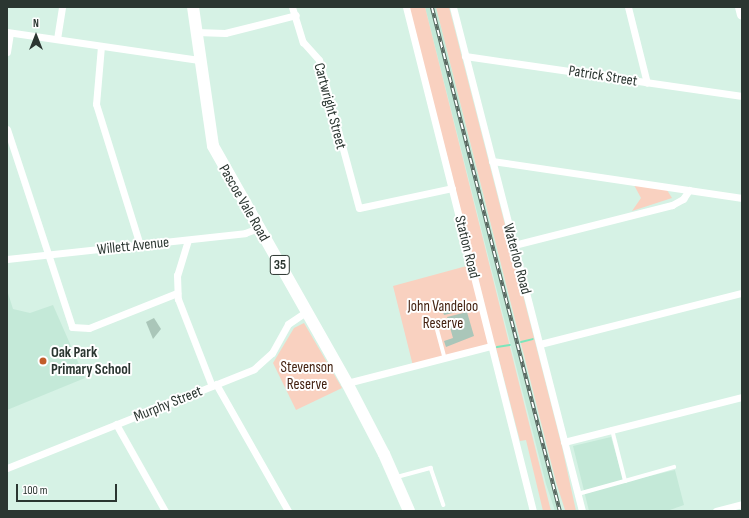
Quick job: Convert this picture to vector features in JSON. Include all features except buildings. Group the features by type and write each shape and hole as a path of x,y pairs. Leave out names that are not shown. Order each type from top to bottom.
{"main road":[{"name":"Pascoe Vale Road","path":"193,7 199,60 213,146 347,384 396,478 409,511"},
{"path":"740,7 742,15"}],"street":[{"path":"57,40 62,7"},
{"path":"196,32 224,33 296,14 292,7"},
{"name":"Station Road","path":"406,7 533,511"},
{"name":"Waterloo Road","path":"453,7 582,511"},
{"path":"628,7 648,83"},
{"name":"Cartwright Street","path":"296,14 305,44 319,60 359,208 374,208 452,188"},
{"path":"7,52 8,32 199,60"},
{"path":"101,46 96,104 140,245"},
{"name":"Patrick Street","path":"465,56 742,96"},
{"path":"7,129 67,320 75,329 89,328 177,293"},
{"path":"492,161 742,198"},
{"path":"514,245 672,205 683,199 689,190"},
{"name":"Willett Avenue","path":"7,259 245,233 258,228"},
{"path":"188,240 178,270 177,293 214,385 288,511"},
{"path":"540,344 742,293"},
{"name":"Murphy Street","path":"7,468 214,385 263,363 286,326 306,312"},
{"path":"347,384 444,357 491,346"},
{"path":"564,442 742,397"},
{"path":"116,424 165,511"},
{"path":"716,511 742,504"}],"lane":[{"path":"437,328 444,357"},
{"path":"612,430 625,481"},
{"path":"578,494 674,467"},
{"path":"396,478 431,468 444,506"}],"shaded area":[{"path":"425,7 436,7 562,511 555,511 546,484"},
{"name":"Oak Park Primary School","path":"7,290 13,309 30,313 53,305 85,378 7,410"},
{"path":"611,437 624,482 675,470 684,505 667,511 589,511 573,446"}],"green space":[{"name":"John Vandeloo Reserve","path":"409,7 425,7 551,511 543,511 526,440 520,441 495,344 413,366 393,286 474,264 489,321"},
{"path":"436,7 449,7 562,447 576,511 565,510 556,482"},
{"path":"634,185 667,190 672,198 632,211 641,198"},
{"name":"Stevenson Reserve","path":"304,323 342,388 296,410 273,363 294,328"}],"waterway":[{"path":"521,342 533,339"},
{"path":"497,347 510,345"}],"railway":[{"path":"432,7 560,511"}],"place":[{"name":"Oak Park Primary School","path":"43,361"}]}
